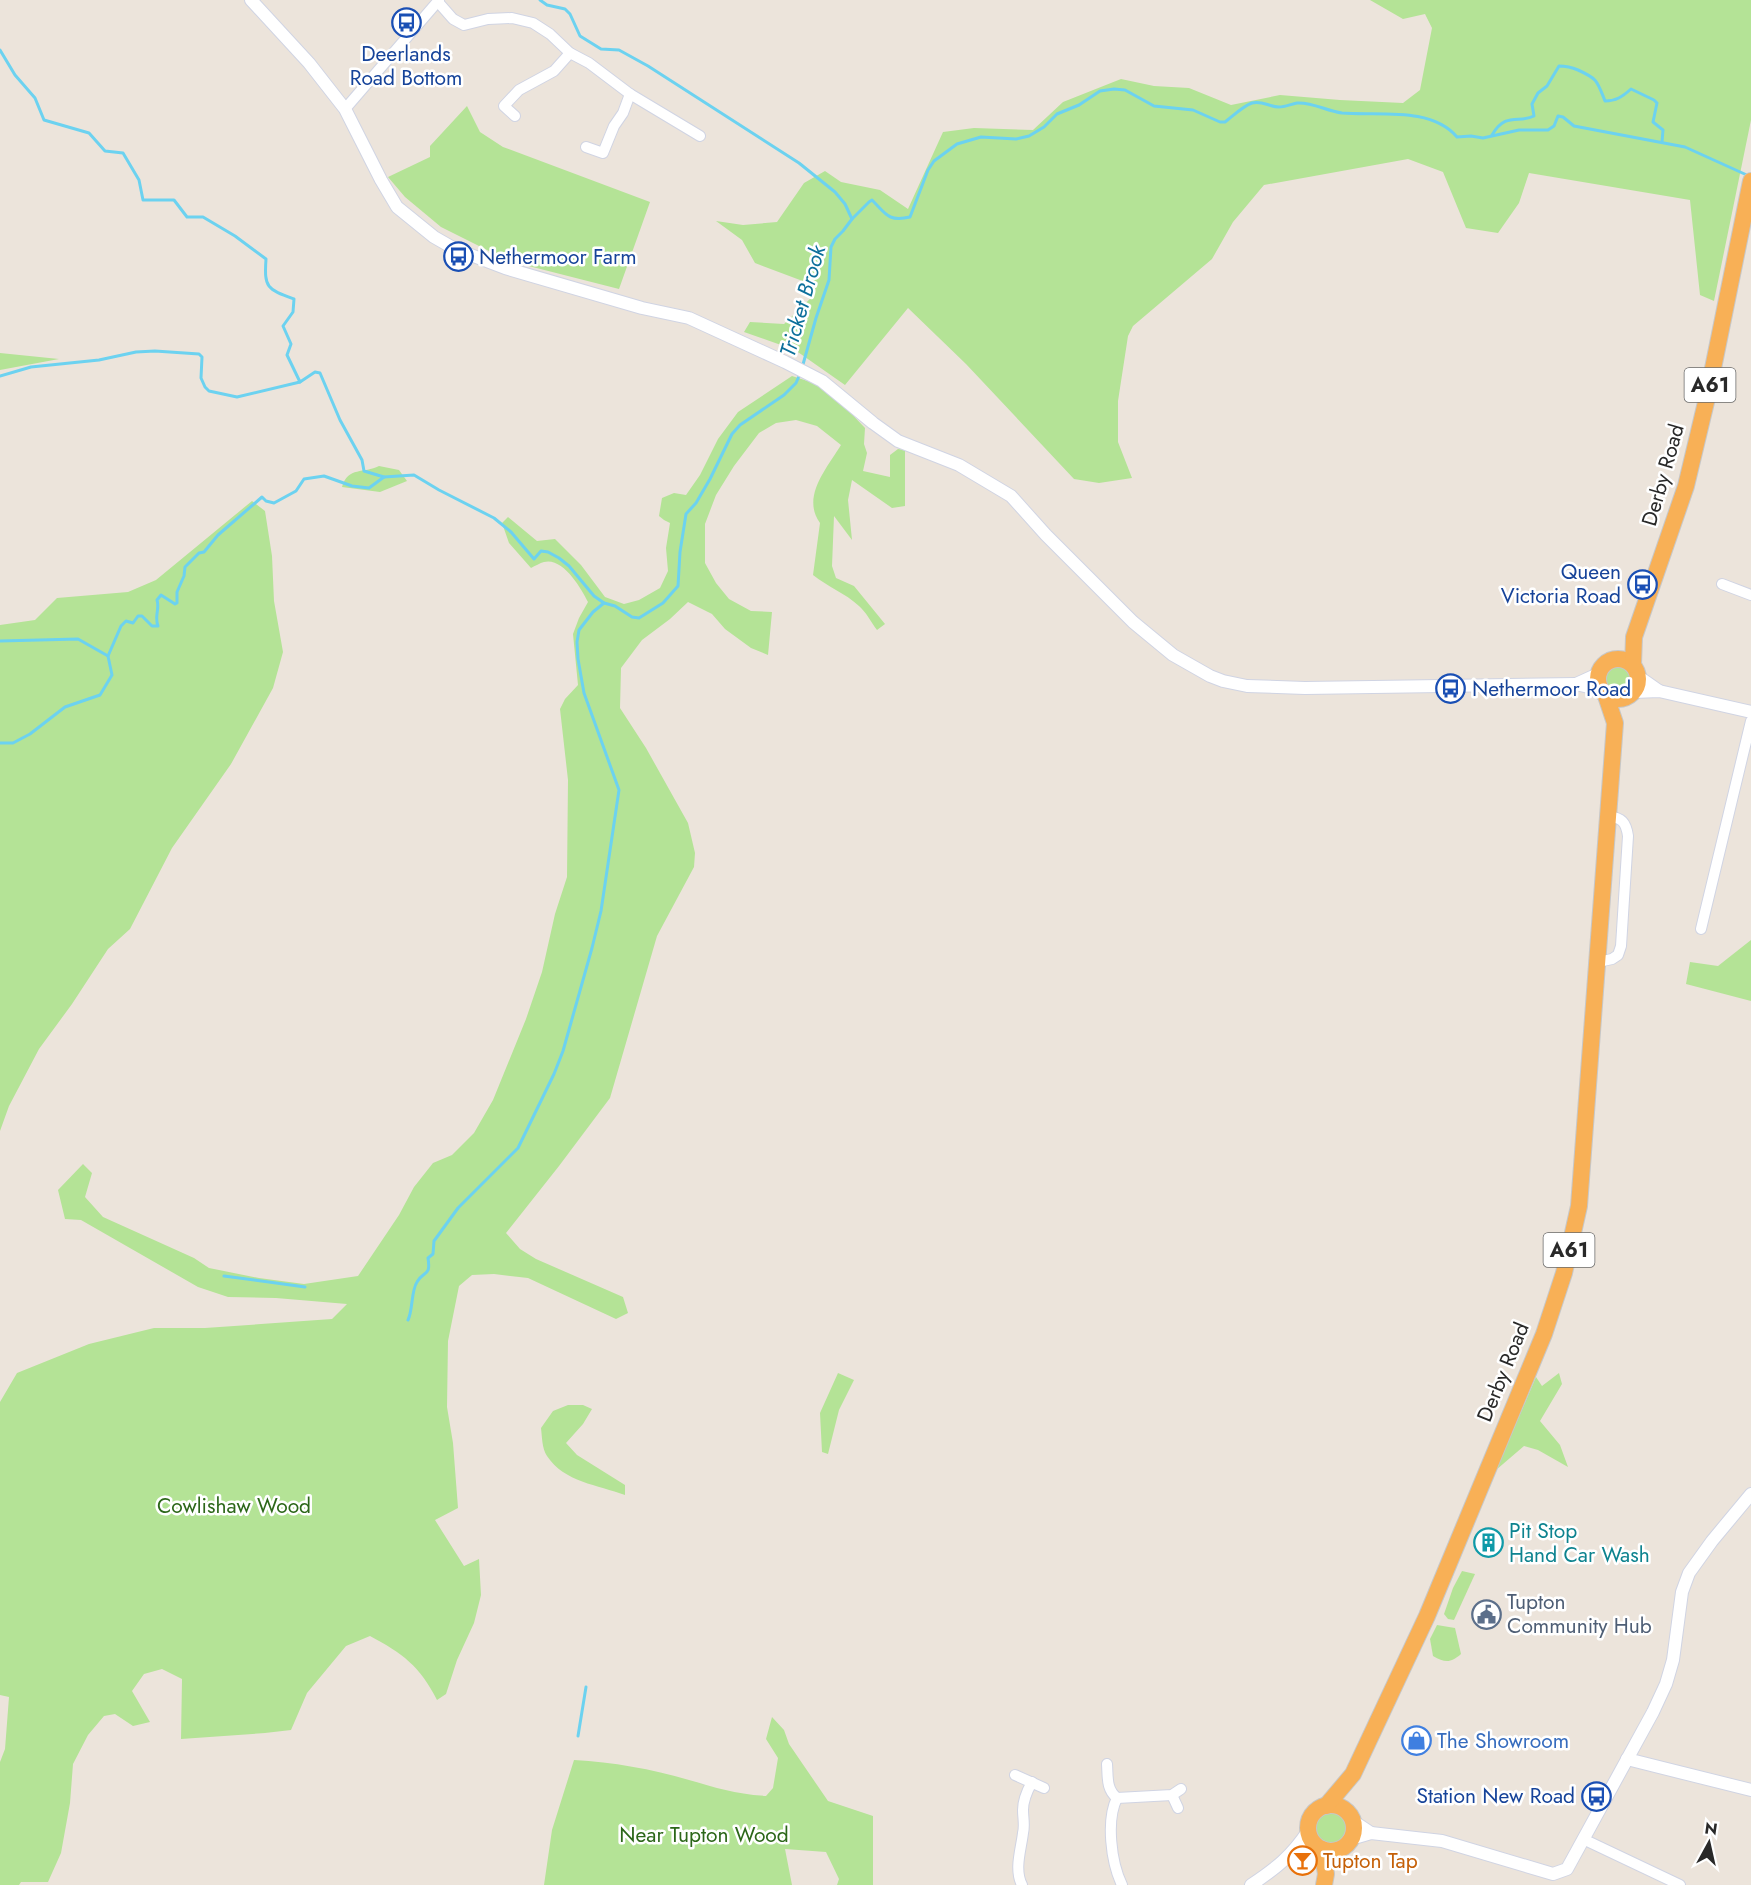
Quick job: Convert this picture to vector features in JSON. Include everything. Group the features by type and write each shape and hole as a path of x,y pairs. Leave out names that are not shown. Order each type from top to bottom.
{"highway":[{"name":"Derby Road","path":"1633,683 1634,637 1686,486 1707,398 1750,186"},
{"name":"Derby Road","path":"1615,659 1634,637"},
{"path":"1615,659 1621,659 1633,683 1617,699 1602,687 1602,667 1615,659"},
{"name":"A61","path":"1615,723 1633,683"},
{"name":"A61","path":"1602,687 1615,723"},
{"name":"Derby Road","path":"1326,1806 1353,1774 1418,1635 1544,1334 1564,1273 1579,1206 1615,723"},
{"name":"Derby Road","path":"1351,1817 1353,1774"},
{"path":"1326,1806 1339,1807 1351,1817 1354,1827 1348,1843 1325,1879 1311,1817 1317,1810 1326,1806"},
{"path":"1315,1842 1333,1851 1348,1843"}],"street":[{"path":"250,0 309,63 345,109 397,207 434,237 455,249 516,271 642,308 689,318 822,381 898,441 959,465 1011,496 1046,535 1133,622 1173,655 1210,676 1246,686 1305,688 1576,684 1602,687"},
{"path":"345,109 438,1 453,19 464,25 488,19 512,18 533,23 550,34 570,53 589,63 630,94 700,136"},
{"path":"515,116 504,106 519,90 554,71 570,53"},
{"path":"586,147 603,153 614,126 623,114 630,94"},
{"path":"1722,584 1751,595"},
{"path":"1633,683 1751,712"},
{"path":"1701,929 1751,721"},
{"path":"1351,1817 1371,1833 1451,1844 1553,1874 1567,1869 1666,1684 1673,1660 1683,1592 1689,1574 1712,1540 1751,1494"},
{"path":"1627,1758 1751,1790"},
{"path":"1107,1764 1108,1786 1117,1798 1177,1792 1178,1808"},
{"path":"1015,1775 1044,1788"},
{"path":"1022,1885 1018,1877 1018,1865 1024,1832 1023,1808 1032,1782"},
{"path":"1117,1798 1111,1814 1113,1855 1119,1884"},
{"path":"1348,1843 1371,1833"},
{"path":"1583,1839 1680,1885"},
{"path":"1251,1885 1296,1850 1315,1842"}],"green space":[{"path":"1370,0 1751,0 1751,120 1714,301 1700,295 1690,200 1529,173 1519,203 1498,233 1466,228 1443,172 1408,159 1264,185 1233,222 1212,259 1133,326 1128,336 1118,401 1118,442 1132,478 1099,483 1074,479 966,364 908,308 845,385 795,350 744,332 750,322 784,324 813,296 808,283 755,263 742,240 716,221 743,225 777,222 804,183 825,171 841,182 880,190 908,209 943,132 974,128 1033,130 1063,102 1121,79 1154,86 1189,88 1231,105 1280,95 1403,103 1420,90 1432,28 1425,14 1403,19"},
{"path":"467,106 480,132 503,147 650,202 619,289 509,261 441,227 405,197 388,177 430,157 430,146"},
{"path":"0,353 59,359 0,370"},
{"name":"Cowlishaw Wood","path":"792,376 817,384 846,408 865,428 864,444 867,453 863,471 890,477 890,455 898,449 905,450 905,506 892,508 852,480 848,500 852,540 834,516 832,566 836,578 854,586 885,624 877,630 859,606 813,575 820,523 813,503 815,493 823,473 841,445 817,426 796,420 776,423 759,433 716,495 705,524 705,563 716,583 729,599 751,611 772,612 768,655 751,648 725,629 712,614 688,602 642,640 621,668 620,708 646,748 688,823 695,853 694,867 657,936 610,1098 506,1233 520,1249 536,1259 623,1297 628,1313 616,1319 528,1278 494,1274 472,1275 459,1286 448,1341 447,1407 453,1443 458,1508 435,1520 464,1566 479,1559 481,1595 474,1623 457,1660 446,1694 437,1700 417,1669 392,1648 370,1636 346,1646 307,1693 291,1730 181,1739 182,1679 162,1669 144,1674 132,1691 150,1722 133,1726 115,1714 104,1716 88,1735 73,1764 70,1803 61,1853 48,1882 0,1885 0,1762 5,1749 9,1697 0,1695 0,1402 17,1373 89,1344 154,1328 205,1328 332,1319 347,1304 276,1298 228,1297 198,1287 81,1220 65,1219 58,1190 83,1164 92,1173 85,1197 103,1217 194,1258 209,1268 304,1284 358,1276 399,1215 414,1187 433,1163 452,1155 474,1133 493,1100 526,1019 542,972 555,914 567,877 568,780 560,709 565,699 578,685 573,634 588,602 570,575 558,564 544,562 531,568 509,543 502,523 508,517 537,541 555,539 581,565 605,597 624,604 639,600 660,588 668,571 666,548 670,523 659,516 662,498 674,493 686,495 700,475 718,439 738,412"},
{"path":"379,466 399,470 407,481 380,492 342,487 352,473"},
{"path":"252,501 265,511 272,556 274,601 283,652 273,688 231,764 172,848 130,929 108,949 39,1049 9,1106 0,1131 0,625 35,620 57,598 128,592 156,580"},
{"path":"1619,664 1625,665 1633,673 1633,685 1625,693 1619,694 1613,693 1605,685 1604,679 1605,673 1613,665"},
{"path":"1751,940 1751,1001 1686,984 1690,962 1718,966"},
{"path":"838,1373 854,1380 839,1410 828,1454 822,1452 820,1413"},
{"path":"1559,1373 1562,1384 1540,1421 1560,1445 1568,1467 1538,1450 1524,1446 1496,1470 1536,1377 1542,1386"},
{"path":"568,1405 583,1405 592,1409 583,1424 566,1443 577,1455 625,1485 625,1495 572,1477 554,1465 545,1453 541,1428 553,1411"},
{"path":"1462,1571 1475,1574 1454,1620 1448,1619 1444,1614"},
{"path":"1437,1625 1455,1628 1461,1654 1454,1659 1444,1661 1433,1656 1430,1639"},
{"name":"Near Tupton Wood","path":"772,1717 784,1730 789,1744 828,1801 873,1816 873,1885 837,1885 839,1879 826,1852 785,1849 792,1885 544,1885 552,1830 574,1760 632,1767 726,1790 766,1796 773,1788 778,1758 766,1739"},
{"path":"1332,1810 1344,1815 1349,1827 1344,1839 1332,1844 1320,1839 1315,1827 1320,1815"}],"waterway":[{"path":"540,0 547,5 565,9 570,14 580,36 601,49 619,50 648,66 799,163 835,192 845,204 852,219"},
{"name":"Tricket Brook","path":"0,50 15,75 35,98 44,120 89,133 105,151 123,153 139,180 143,200 174,200 187,217 203,217 235,236 266,259 266,276 269,286 278,293 294,299 293,312 283,326 291,344 287,355 300,382 315,372 320,373 340,420 362,460 364,471 384,477 414,475 494,518 511,532 534,559 541,551 559,558 569,566 594,596 632,617 639,618 663,603 678,586 686,514 696,503 710,479 732,434 740,425 784,395 796,383 800,374"},
{"path":"1492,135 1502,123 1534,116 1532,104 1538,93 1547,86 1559,66 1562,66 1576,69 1593,78 1605,101 1619,98 1631,89 1654,100 1657,103 1653,122 1663,130 1662,142"},
{"path":"802,368 829,280 831,247 835,239 869,202 872,200 892,218 910,217 928,170 934,161 957,144 981,137 1016,139 1029,136 1044,127 1057,114 1079,105 1100,91 1125,90 1154,106 1193,110 1220,122 1225,122 1252,103 1259,102 1279,107 1303,103 1342,113 1403,114 1433,121 1446,127 1457,137 1483,138 1519,130 1548,130 1554,126 1558,116 1563,117 1574,126 1685,147 1749,176"},
{"path":"0,376 31,367 155,351 199,354 202,357 201,378 205,387 209,391 237,397 300,382"},
{"path":"0,743 13,743 30,734 65,707 100,695 112,675 108,656 121,626 126,621 133,623 138,616 142,616 152,626 158,626 157,600 161,595 177,603 177,592 185,567 262,497 274,503 296,491 304,479 324,476 352,486 369,488 384,477"},
{"path":"408,1320 415,1286 428,1271 428,1258 433,1254 434,1241 458,1208 518,1148 563,1051 592,948 601,911 619,790 584,693 577,642 579,630 593,612 604,603"},
{"path":"0,641 78,639 108,656"},
{"path":"224,1276 305,1287"},
{"path":"578,1736 586,1687"}],"place":[{"name":"Deerlands Road Bottom","path":"406,23"},
{"name":"Nethermoor Farm","path":"458,257"},
{"name":"Queen Victoria Road","path":"1642,584"},
{"name":"Nethermoor Road","path":"1451,689"},
{"name":"Pit Stop Hand Car Wash","path":"1488,1543"},
{"name":"Tupton Community Hub","path":"1486,1614"},
{"name":"The Showroom","path":"1416,1741"},
{"name":"Station New Road","path":"1596,1796"},
{"name":"Tupton Tap","path":"1302,1861"}]}
